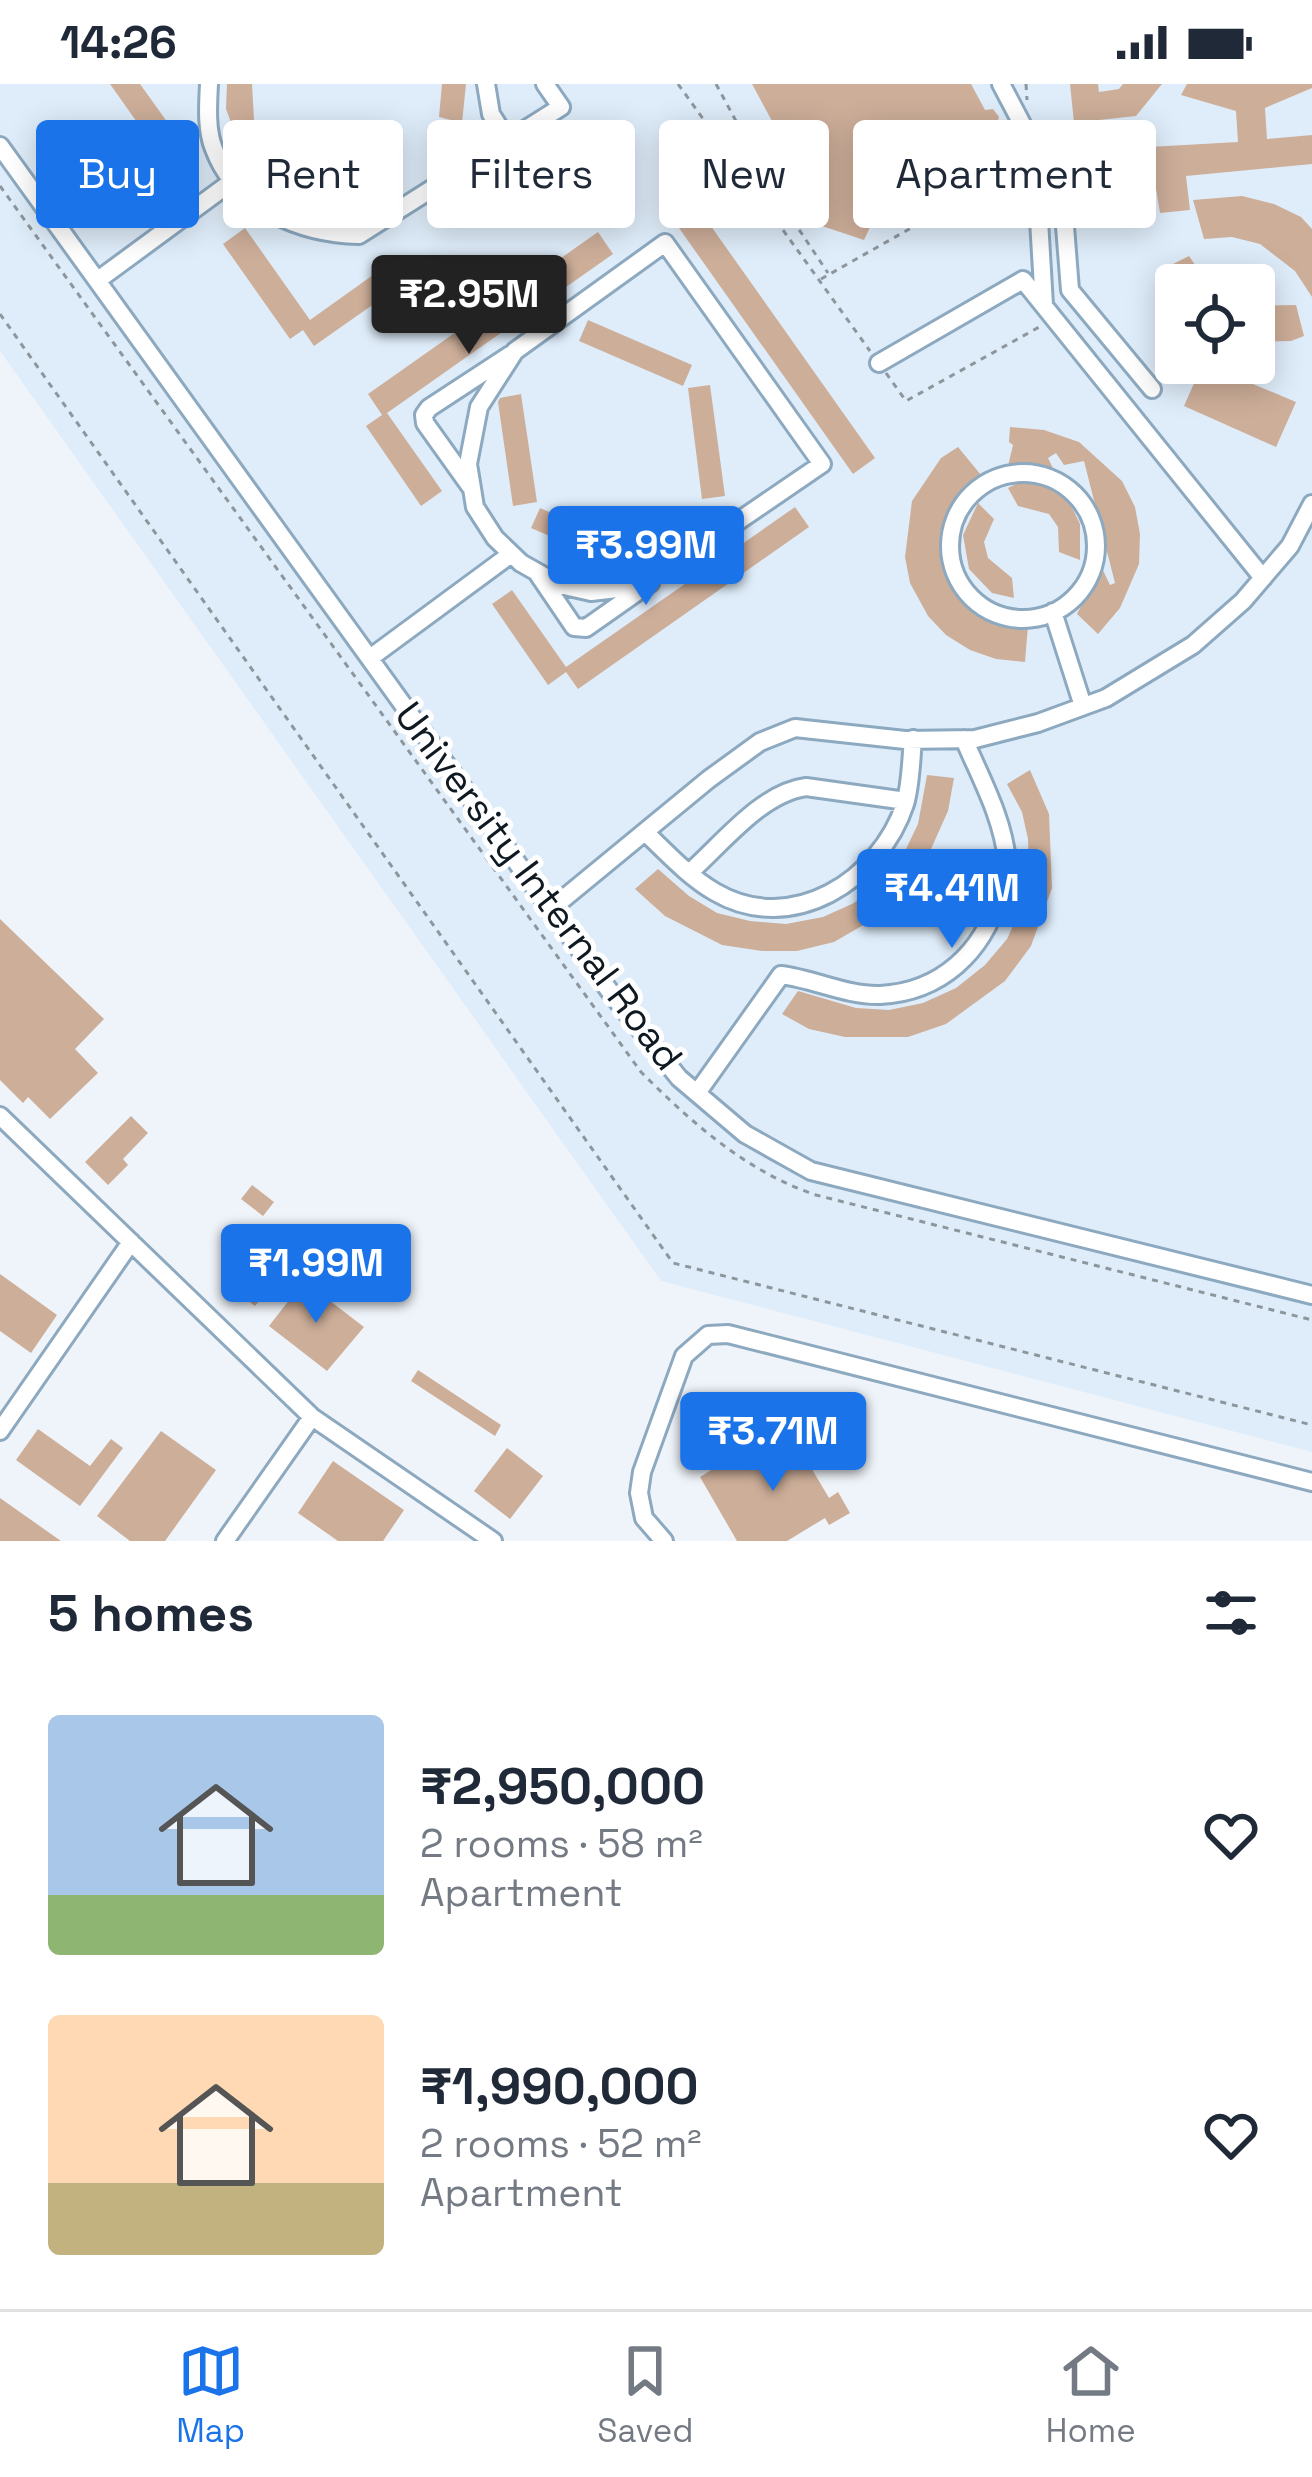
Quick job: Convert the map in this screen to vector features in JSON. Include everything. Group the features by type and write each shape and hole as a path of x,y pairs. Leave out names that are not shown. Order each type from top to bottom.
{"street":[{"path":"208,84 214,149 223,163"},
{"path":"486,84 495,120"},
{"path":"541,120 561,107 545,84"},
{"path":"1001,84 1018,120"},
{"name":"University Internal Road","path":"0,146 611,993 697,1093 745,1134 811,1171 1312,1294"},
{"path":"98,280 223,188"},
{"path":"1049,312 1037,202 1063,201 1070,290 1152,389"},
{"path":"299,228 359,235 370,228"},
{"path":"472,489 425,423 429,408 665,243 822,464 586,628 574,627 562,614 536,572"},
{"path":"879,363 1023,280 1263,578"},
{"path":"1083,354 1107,335"},
{"path":"515,351 479,407 468,464 475,507 511,554 560,585 591,592 616,589 680,561"},
{"path":"1033,472 1063,482 1083,502 1096,529 1097,554 1086,585 1065,607 1053,612 1040,618 1013,619 983,609 961,586 951,562 950,534 960,506 976,488 1006,473 1033,472"},
{"path":"551,910 760,742 795,728 913,740 964,740 1038,723 1106,698 1193,645 1244,601 1290,546 1312,503"},
{"path":"370,658 511,554"},
{"path":"1053,612 1083,706"},
{"path":"645,832 718,894 751,904 792,908 830,896 872,864 906,801 913,740"},
{"path":"697,1093 781,975 879,995 910,990 944,975 968,958 984,938 1008,867 1001,825 964,740"},
{"path":"689,873 770,801 793,789 906,801"},
{"path":"0,1116 312,1417 493,1541"},
{"path":"0,1431 130,1242"},
{"path":"664,1541 644,1518 639,1493 642,1472 684,1357 708,1334 728,1334 1312,1482"},
{"path":"225,1541 312,1417"}],"path":[{"path":"679,84 705,120"},
{"path":"716,84 735,120"},
{"path":"0,186 641,1072 690,1120 780,1184 816,1196 1312,1320"},
{"path":"782,228 906,401 1049,312"},
{"path":"798,228 829,274"},
{"path":"819,280 904,228"},
{"path":"0,314 673,1263 1312,1425"}],"shaded area":[{"path":"0,84 1312,84 1312,1452 661,1281 0,351"}],"building":[{"path":"110,84 140,84 166,120 135,120"},
{"path":"227,84 252,84 254,120 230,120"},
{"path":"442,84 466,84 462,120 439,117"},
{"path":"752,84 971,84 985,110 993,109 999,117 853,120 853,228 870,228 864,240 828,228 829,120 771,120"},
{"path":"1070,84 1098,84 1099,92 1123,84 1162,84 1136,116 1074,120"},
{"path":"1187,84 1312,84 1265,108 1267,139 1312,135 1312,164 1186,176 1190,210 1160,213 1156,147 1238,142 1236,111 1181,95"},
{"path":"1242,196 1274,204 1301,217 1312,229 1312,297 1295,271 1260,244 1232,237 1204,239 1193,200"},
{"path":"245,228 310,320 394,260 408,280 314,346 303,330 290,339 223,244"},
{"path":"679,228 712,228 875,458 853,474"},
{"path":"598,232 613,254 387,413 442,491 421,506 366,426 382,415 368,394"},
{"path":"1296,305 1304,336 1275,341 1275,306"},
{"path":"588,320 692,365 683,386 579,341"},
{"path":"1194,384 1253,384 1296,402 1276,447 1184,406"},
{"path":"710,385 725,496 702,499 688,388"},
{"path":"521,394 537,502 513,506 498,402"},
{"path":"1010,427 1044,430 1079,442 1122,481 1135,507 1139,564 1120,608 1098,634 1077,614 1101,566 1110,585 1115,583 1084,461 1064,465 1056,453 1048,458 1080,524 1080,560 1059,552 1058,527 1049,514 1018,506 1008,488 1048,468 1008,466 1013,445"},
{"path":"958,447 981,475 959,494 947,515 940,539 944,568 970,606 991,618 1028,625 1025,662 996,659 946,635 928,616 910,583 905,557 912,501 941,458"},
{"path":"978,503 994,519 984,542 988,558 1012,578 1014,598 992,593 969,569 963,535"},
{"path":"795,507 809,527 578,689 566,672 548,685 492,604 512,590 566,667"},
{"path":"540,508 646,553 641,565 629,570 531,528"},
{"path":"1030,770 1049,814 1052,888 1031,946 1005,981 946,1024 908,1037 845,1037 809,1029 782,1014 798,991 856,1008 889,1010 923,1003 956,988 985,965 1007,939 1023,904 1028,839 1022,812 1007,784"},
{"path":"927,775 954,778 948,811 918,878 872,920 834,942 797,951 722,945 665,916 635,889 658,869 717,913 786,924 823,917 854,903 884,879 905,851 918,824"},
{"path":"0,919 104,1019 75,1049 98,1073 50,1119 28,1097 23,1103 0,1080"},
{"path":"131,1116 148,1133 123,1159 128,1165 108,1185 85,1162"},
{"path":"252,1185 274,1202 263,1216 241,1199"},
{"path":"281,1224 306,1243 255,1306 240,1294 249,1283 242,1277"},
{"path":"0,1274 57,1315 31,1353 0,1331"},
{"path":"304,1281 364,1327 327,1371 269,1326"},
{"path":"418,1370 501,1425 495,1436 411,1381"},
{"path":"38,1429 90,1466 111,1439 123,1448 80,1506 16,1460"},
{"path":"795,1429 809,1443 800,1449 829,1498 838,1492 850,1513 829,1525 825,1518 787,1541 737,1541 700,1477 727,1460 732,1469 780,1441 777,1435"},
{"path":"161,1431 216,1470 165,1541 130,1541 97,1516"},
{"path":"507,1448 543,1476 510,1519 474,1491"},
{"path":"333,1461 404,1510 383,1541 338,1541 298,1513"},
{"path":"0,1498 61,1541 0,1541"}]}
